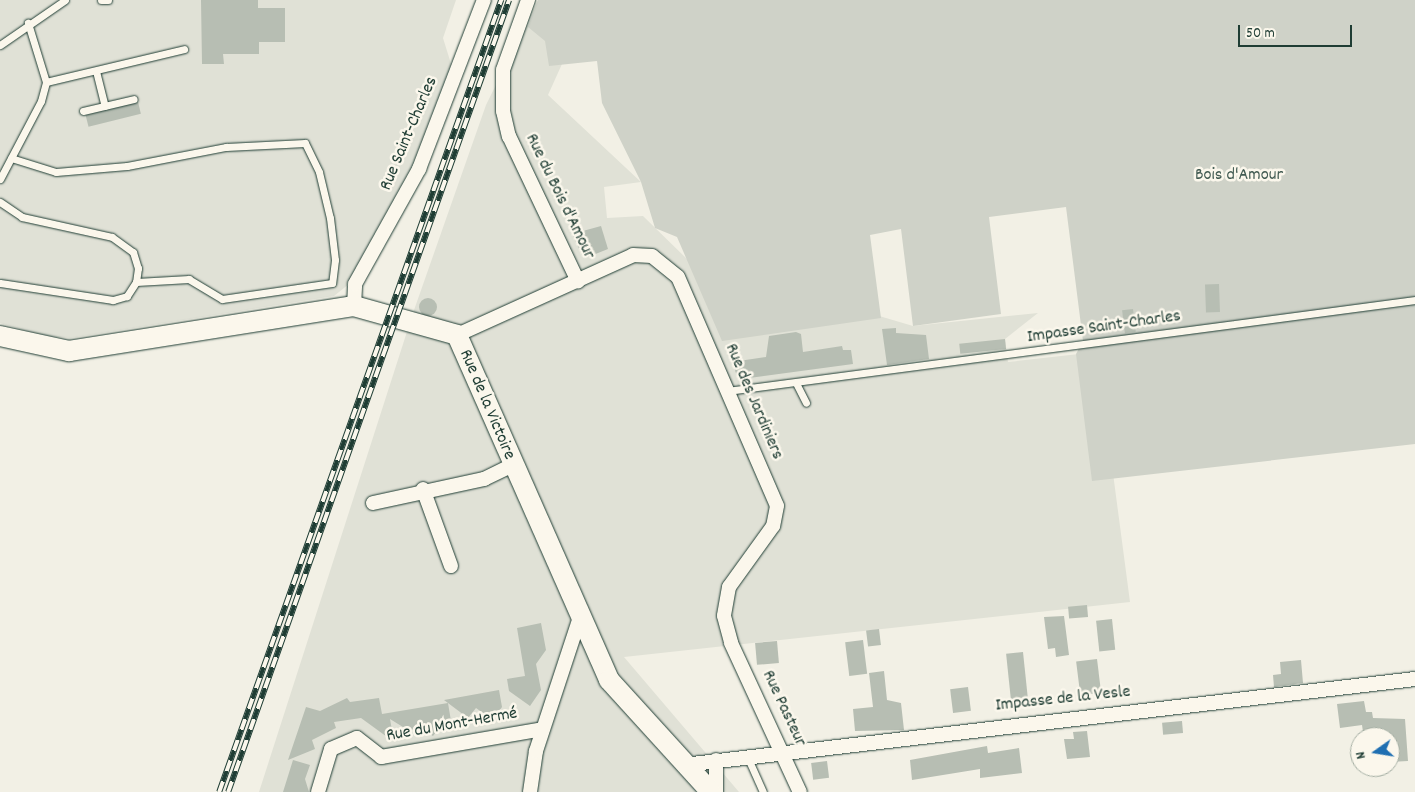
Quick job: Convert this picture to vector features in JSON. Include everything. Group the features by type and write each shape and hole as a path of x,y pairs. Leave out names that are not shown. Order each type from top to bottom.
{"street":[{"name":"Rue Saint-Charles","path":"354,306 355,284 419,169 484,0"},
{"name":"Rue du Bois d'Amour","path":"456,334 578,281 517,153 503,111 503,70 528,0"},
{"name":"Rue des Jardiniers","path":"578,281 633,255 652,256 667,264 684,287 777,506 773,526 723,600 731,643"},
{"name":"Rue de la Victoire","path":"0,336 69,351 354,306 456,334 511,466 579,620 609,680 684,765 711,792"},
{"path":"373,503 423,489 484,478 511,466"},
{"path":"423,489 451,566"},
{"path":"530,792 542,730 579,620"},
{"name":"Rue Pasteur","path":"731,643 800,792"},
{"name":"Impasse de la Vesle","path":"684,765 781,751 1415,679"},
{"name":"Rue du Mont-Hermé","path":"318,792 330,749 357,738 381,757 542,730"},
{"path":"716,760 716,792"}],"lane":[{"path":"0,45 28,23 65,0"},
{"path":"101,0 108,0"},
{"path":"0,179 42,101 46,82 28,23"},
{"path":"46,82 184,49"},
{"path":"96,71 105,106"},
{"path":"83,111 134,99"},
{"path":"11,158 56,172 127,166 226,147 305,144 318,172 330,218 335,260 332,284 222,299 189,279 136,282"},
{"path":"0,202 22,217 112,237 124,244 134,252 136,282 127,296 97,301 0,283"},
{"name":"Impasse Saint-Charles","path":"727,391 1415,300"},
{"path":"796,382 806,403"},
{"path":"747,756 763,792"}],"shaded area":[{"path":"0,0 456,0 443,38 452,67 407,187 349,284 334,296 71,338 44,336 0,323"},
{"path":"538,0 609,0 562,64 548,95 641,182 604,187 607,218 643,216 687,259 913,326 1038,313 1005,339 1008,362 1097,352 1130,602 624,657 739,792 259,792 413,313 486,105"}],"green space":[{"name":"Bois d'Amour","path":"538,0 1415,0 1415,444 1092,481 1076,354 1083,341 1066,207 989,217 1001,314 913,326 901,229 870,235 881,318 722,341 677,237 655,228 641,182 602,103 597,61 549,66 545,41 528,27"}],"building":[{"path":"201,0 258,0 258,8 285,8 285,42 259,42 259,54 223,54 224,64 202,64"},
{"path":"138,102 141,114 89,127 86,115"},
{"path":"601,226 608,249 588,257 582,255 572,234"},
{"path":"1205,284 1219,284 1220,312 1206,312"},
{"path":"428,298 434,301 437,307 434,313 428,316 422,313 419,307 422,301"},
{"path":"1133,309 1136,332 1125,333 1122,310"},
{"path":"896,328 896,333 926,335 929,359 887,365 882,329"},
{"path":"796,332 801,334 803,352 842,346 843,350 851,350 853,364 742,379 737,376 732,362 766,357 769,336"},
{"path":"1005,339 1006,349 960,354 959,344"},
{"path":"1087,605 1088,617 1069,619 1068,607"},
{"path":"1064,616 1069,655 1056,657 1055,648 1048,649 1044,617"},
{"path":"1112,619 1115,650 1099,652 1096,621"},
{"path":"541,623 546,650 536,664 541,690 530,706 509,691 507,679 525,676 517,628"},
{"path":"879,629 881,645 868,646 866,631"},
{"path":"863,640 867,674 849,676 845,642"},
{"path":"777,641 779,663 757,665 755,643"},
{"path":"1023,652 1029,705 1012,706 1006,654"},
{"path":"1097,659 1101,693 1080,695 1076,662"},
{"path":"1301,660 1303,683 1274,687 1273,675 1281,674 1280,662"},
{"path":"884,671 887,700 901,703 904,730 855,731 853,709 873,707 869,673"},
{"path":"968,687 971,711 953,713 950,689"},
{"path":"499,690 502,707 493,720 476,708 468,718 444,700"},
{"path":"347,698 350,702 379,698 382,714 448,703 451,721 444,722 433,736 416,724 411,732 390,719 394,742 361,718 334,722 336,728 312,740 315,749 288,760 306,707 320,711"},
{"path":"1364,701 1366,712 1372,712 1373,718 1405,719 1408,761 1400,761 1400,727 1362,727 1362,725 1340,728 1337,704"},
{"path":"1182,721 1183,733 1163,735 1162,723"},
{"path":"1087,731 1090,757 1067,759 1064,739 1074,739 1073,732"},
{"path":"987,746 988,753 1019,748 1022,773 980,778 980,769 912,780 910,760"},
{"path":"293,760 310,765 305,779 309,792 283,792"},
{"path":"827,761 829,778 813,780 811,763"}],"railway":[{"path":"219,792 501,0"},
{"path":"228,792 509,0"}]}
